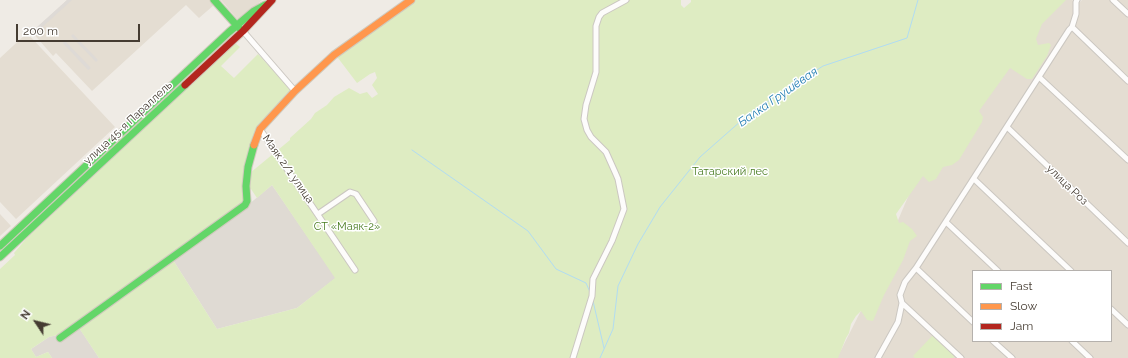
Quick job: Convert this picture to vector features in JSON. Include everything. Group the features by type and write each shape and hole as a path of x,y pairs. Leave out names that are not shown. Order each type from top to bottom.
{"main road":[{"path":"214,0 242,31"},
{"path":"60,338 245,205 247,201 246,186 248,167 254,143 260,129 295,91 322,66 359,36 411,0"},
{"name":"улица 45-я Параллель","path":"0,246 237,26 254,11 271,1"},
{"name":"улица 45-я Параллель","path":"0,257 242,31 271,1"}],"street":[{"path":"573,358 592,296 593,279 612,241 624,209 618,179 615,172 606,152 591,138 584,119 586,105 596,72 596,26 599,17 602,13 626,0"},
{"path":"878,358 898,322 902,304 900,294 902,288 1072,27 1076,14 1077,0"},
{"path":"1113,0 1128,14"},
{"path":"1072,27 1128,81"},
{"path":"242,31 295,91"},
{"path":"1039,77 1128,160"},
{"name":"улица Роз","path":"1007,127 1128,243"},
{"name":"Маяк 2/1 улица","path":"260,129 355,270"},
{"path":"974,178 1070,270"},
{"path":"318,214 350,192 356,194 374,221"},
{"path":"946,222 997,270"},
{"path":"916,268 972,321"},
{"path":"902,304 960,358"},
{"path":"1112,309 1128,324"},
{"path":"994,342 1012,358"},
{"path":"1073,342 1090,358"}],"shaded area":[{"path":"67,0 210,0 214,5 199,18 186,5 92,91 56,53 53,56 32,32"},
{"path":"67,0 72,0 39,30 37,27"},
{"path":"221,0 262,0 239,21"},
{"path":"1060,0 1072,0 1078,4 1082,0 1128,0 1128,358 837,358 873,287 896,225 947,105"},
{"path":"27,33 115,127 16,219 0,202 0,58"},
{"path":"73,34 98,60 96,62 71,36"},
{"path":"65,41 91,68 88,70 63,43"},
{"path":"272,185 336,278 297,308 217,329 173,260 248,205"},
{"path":"0,214 11,226 0,236"},
{"path":"76,323 99,358 52,358 48,352 36,357 31,349 49,337 61,334"}],"green space":[{"name":"Татарский лес","path":"415,0 681,0 681,5 684,8 691,2 691,0 1066,0 1042,24 1036,39 1038,45 1049,43 1051,45 1047,56 1032,79 1027,79 1010,68 979,111 983,117 982,122 959,160 952,165 943,167 936,179 929,182 923,176 896,214 899,223 903,222 912,229 917,236 910,241 903,260 884,295 873,321 867,320 861,311 856,316 851,324 849,333 838,358 99,358 79,328 173,260 217,329 297,308 335,278 272,185 257,198 251,189 243,193 244,201 242,204 61,334 49,337 31,349 36,357 48,352 52,358 0,358 0,269 15,255 14,253 26,239 235,43 240,47 221,66 234,78 258,54 291,92 263,120 255,132 250,173 290,140 290,138 311,119 315,113 327,105 334,97 349,88 360,94 367,92 372,98 378,94 372,85 377,78 375,72 357,83 338,58 341,53"},
{"path":"236,29 239,31 0,254 0,249"},
{"path":"933,335 956,356 953,358 915,358 913,356"}],"waterway":[{"name":"Балка Грушёвая","path":"600,358 613,329 618,286 638,244 660,207 700,157 750,113 823,66 907,38 918,0"},
{"path":"412,150 528,231 556,269 586,283 590,292"},
{"path":"593,301 604,348"}],"traffic: fast":[{"path":"214,0 239,28"},
{"path":"0,246 229,32 254,11 265,5"},
{"path":"0,257 185,85"},
{"path":"60,338 245,205 247,201 246,186 248,167 254,145"}],"traffic: slow":[{"path":"254,145 260,129 295,91 334,55 411,0"}],"traffic: jam":[{"path":"185,85 243,31 272,0"}],"park label":[{"name":"СТ «Маяк-2»","path":"347,227"}]}
